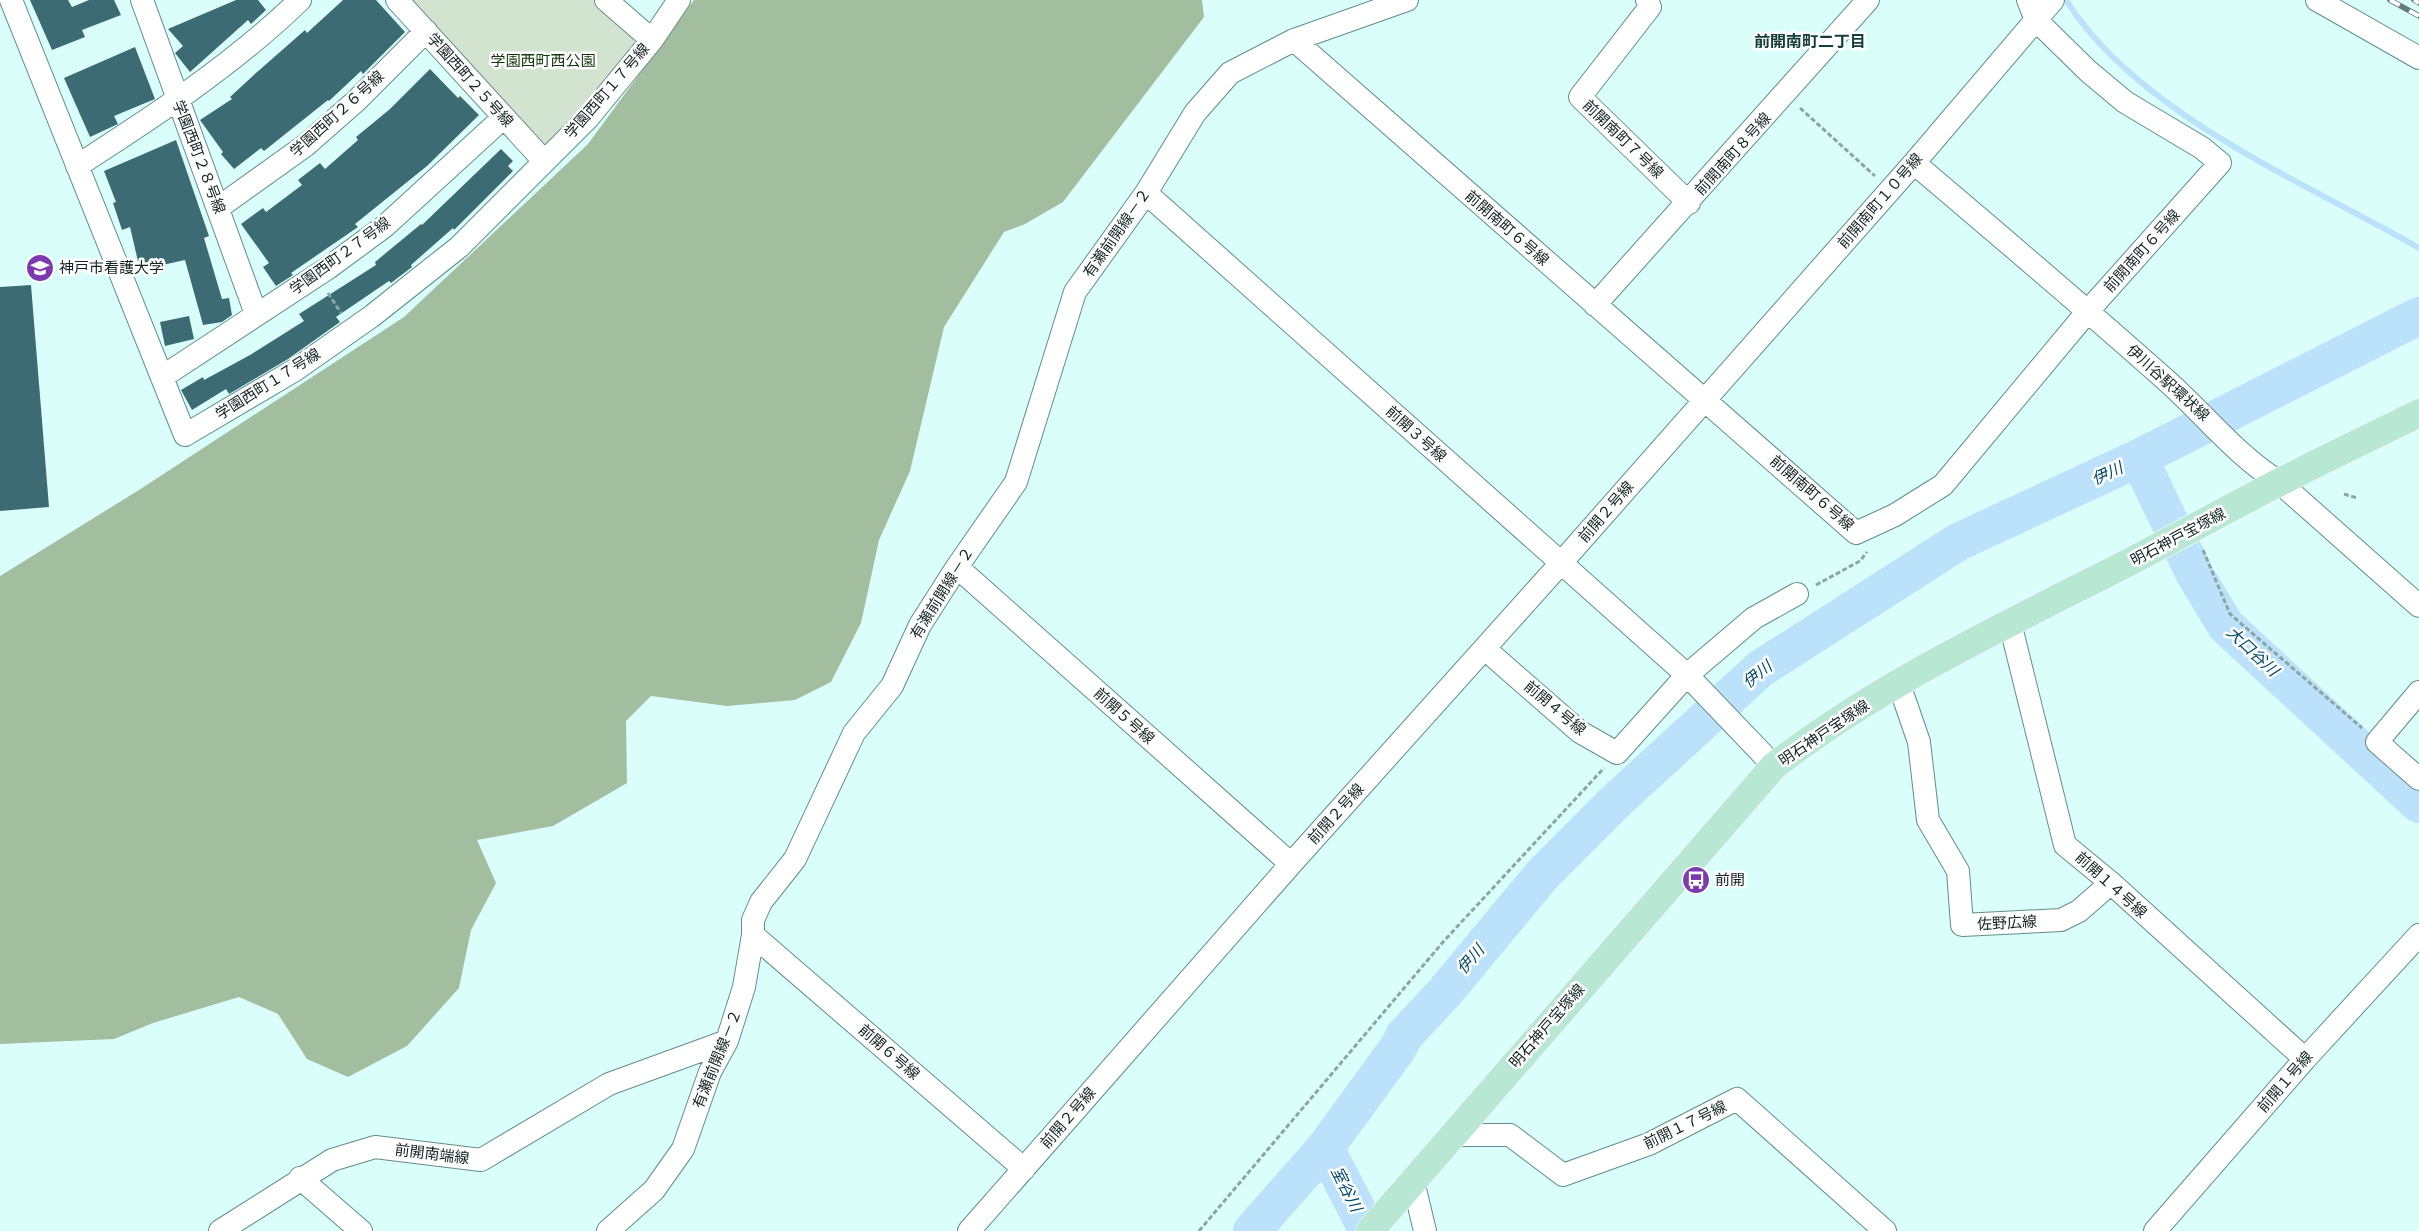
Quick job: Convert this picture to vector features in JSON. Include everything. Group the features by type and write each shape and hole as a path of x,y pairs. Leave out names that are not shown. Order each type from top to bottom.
{"main road":[{"name":"明石神戸宝塚線","path":"1374,1227 1766,759 1802,745 1898,684 2010,623 2182,535 2271,477 2419,413"}],"street":[{"name":"学園西町１７号線","path":"11,0 185,435 295,370 352,330 459,247 588,118 652,40 679,0"},
{"name":"学園西町２８号線","path":"142,0 177,101 256,314"},
{"path":"77,166 177,101 234,59 300,0"},
{"name":"学園西町２５号線","path":"397,0 544,161"},
{"path":"606,0 652,40"},
{"name":"有瀬前開線－２","path":"608,1231 654,1190 683,1149 710,1072 728,1040 744,987 753,935 753,920 761,902 795,859 854,733 892,686 920,625 957,567 1016,482 1075,292 1146,193 1195,113 1230,74 1294,40 1407,0"},
{"name":"前開南町７号線","path":"1647,0 1650,7 1580,97 1689,203"},
{"name":"前開南町８号線","path":"1595,306 1689,203 1868,0"},
{"path":"2317,0 2419,58"},
{"path":"2332,0 2419,51"},
{"name":"前開南町６号線","path":"1294,40 1856,533 1895,515 1943,485 2088,311 2220,163 2202,148 2125,102 2088,71 2040,8"},
{"name":"前開南町１０号線","path":"1705,399 1914,163 2040,8"},
{"name":"学園西町２６号線","path":"218,208 306,146 356,101 426,31"},
{"name":"学園西町２７号線","path":"162,377 316,276 385,226 504,117"},
{"name":"伊川谷駅環状線","path":"1914,163 2088,311 2271,477 2419,606"},
{"name":"前開３号線","path":"1146,193 1687,675"},
{"name":"前開２号線","path":"970,1231 1291,864 1485,649 1705,399"},
{"name":"前開５号線","path":"957,567 1291,864"},
{"path":"1617,753 1687,675 1754,618 1797,594"},
{"name":"前開１４号線","path":"2010,623 2065,845 2111,883 2214,979 2305,1059"},
{"name":"前開４号線","path":"1485,649 1580,732 1617,753"},
{"path":"1687,675 1766,759"},
{"name":"佐野広線","path":"1898,684 1919,742 1928,820 1958,871 1962,925 2061,920 2079,911 2111,883"},
{"path":"2419,692 2377,742 2419,779"},
{"name":"前開６号線","path":"753,935 1024,1169"},
{"name":"前開１号線","path":"2155,1231 2305,1059 2419,935"},
{"name":"前開南端線","path":"220,1231 300,1178 332,1160 375,1147 481,1160 609,1084 728,1040"},
{"name":"前開１７号線","path":"1453,1135 1510,1135 1563,1176 1649,1144 1738,1099 1885,1231"},
{"path":"300,1178 361,1231"},
{"path":"1413,1182 1425,1231"}],"path":[{"path":"1785,94 1890,190"},
{"path":"316,276 352,330"},
{"path":"2344,494 2357,498"},
{"path":"2182,535 2230,614 2377,742"},
{"path":"1797,594 1860,561 1872,546"},
{"path":"1199,1231 1443,942 1617,753"}],"green space":[{"name":"学園西町西公園","path":"407,0 594,0 634,33 635,49 552,143 536,145"},
{"path":"694,0 1202,0 1204,17 1063,202 1025,224 1004,232 944,327 910,471 879,540 861,623 831,682 795,700 727,706 651,696 626,721 627,783 553,826 477,840 496,883 471,930 459,988 407,1046 348,1077 307,1059 278,1014 239,997 153,1023 114,1039 0,1044 0,576 139,490 404,317 588,144"}],"building":[{"path":"30,0 68,0 72,7 89,0 114,0 121,15 82,30 85,37 52,50"},
{"path":"236,0 258,0 266,10 251,24 248,20 190,72 175,53 183,46 168,29"},
{"path":"343,0 376,0 405,32 363,74 361,71 329,101 264,151 261,148 234,169 221,154 223,152 200,120 232,99 230,97 256,73 305,30 307,33"},
{"path":"135,47 155,99 114,116 118,124 90,137 64,78"},
{"path":"430,69 458,98 460,96 479,115 427,166 355,224 358,227 291,273 293,275 276,286 263,267 269,263 241,224 263,208 266,212 302,185 298,180 320,163 325,169 358,140 356,137 390,109"},
{"path":"176,140 209,236 204,238 222,299 229,298 232,315 222,322 203,325 185,260 140,270 130,227 122,230 113,203 116,202 104,171"},
{"path":"501,149 513,161 508,166 513,171 454,230 453,228 411,265 412,267 391,283 389,281 336,317 340,322 288,359 229,394 226,389 192,410 181,390 203,377 204,380 250,355 304,321 299,314 376,265 375,262 422,225"},
{"path":"31,285 49,507 0,511 0,287"},
{"path":"189,316 194,339 165,346 160,322"}],"waterway":[{"path":"2066,0 2097,41 2135,78 2179,111 2226,142 2276,171 2419,248"},
{"name":"伊川","path":"1252,1231 1325,1148 1398,1048 1404,1036 1445,992 1542,875 1615,802 1760,669 1958,542 2139,458 2419,316"},
{"name":"大口谷川","path":"2139,458 2194,573 2226,626 2419,804"},
{"name":"室谷川","path":"1325,1148 1368,1231"}],"railway":[{"path":"2390,0 2419,16"},
{"path":"2414,0 2419,3"}],"place":[{"name":"神戸市看護大学","path":"40,268"},
{"name":"前開","path":"1696,880"}],"district":[{"name":"前開南町二丁目","path":"1810,41"}]}
